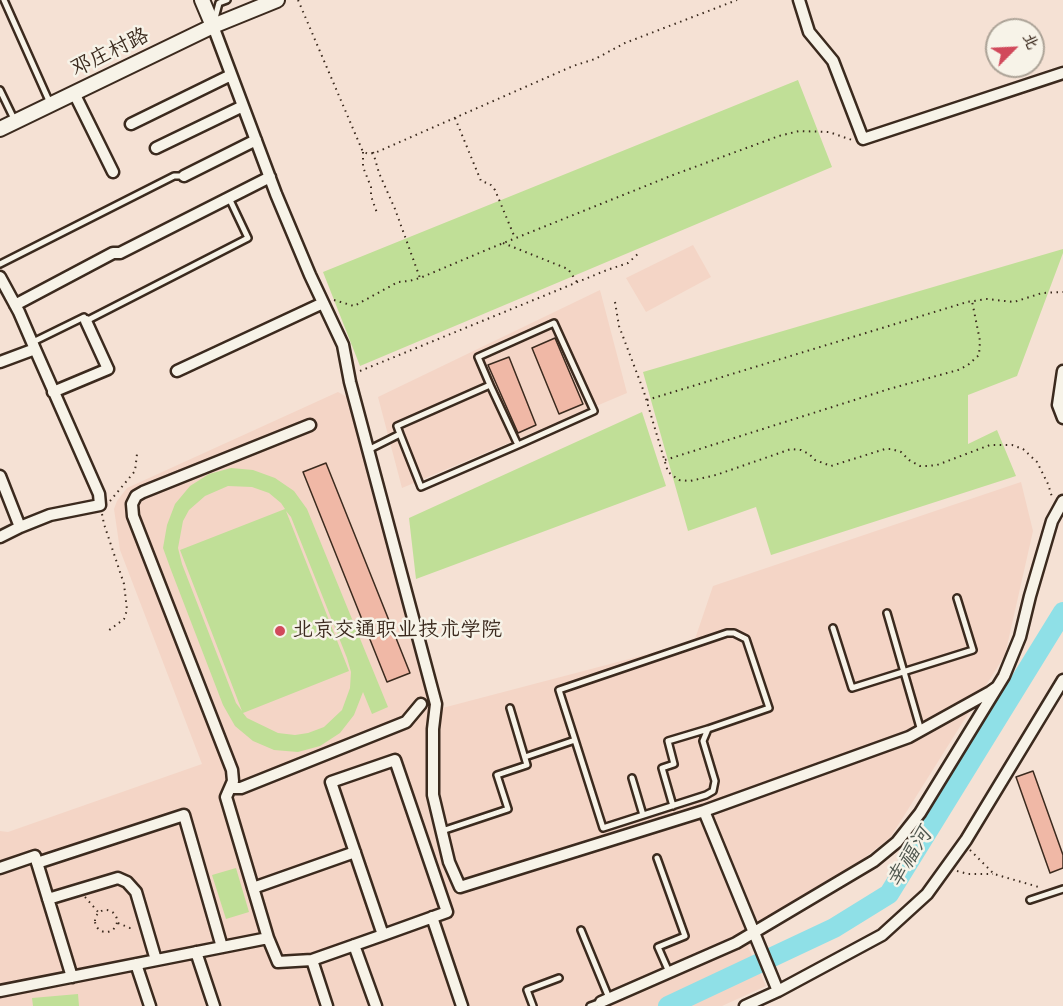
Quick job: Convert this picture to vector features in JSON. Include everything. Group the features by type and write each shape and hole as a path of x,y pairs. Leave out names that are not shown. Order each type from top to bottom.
{"street":[{"path":"202,0 310,275 343,345 368,450 436,704 433,729 434,795 449,861 460,887 704,811 909,737 997,687"},
{"name":"邓庄村路","path":"0,129 213,26 277,0"},
{"path":"799,0 809,32 833,61 863,139 1063,73"},
{"path":"131,124 231,75"},
{"path":"74,93 113,172"},
{"path":"156,148 243,106"},
{"path":"184,176 256,140"},
{"path":"15,305 112,253 120,253 270,177"},
{"path":"0,277 15,305 99,494 100,505 50,515 0,537"},
{"path":"177,371 323,303"},
{"path":"53,393 108,369 86,321"},
{"path":"0,362 33,346"},
{"path":"1063,371 1058,405 1063,418"},
{"path":"310,425 143,492 136,496 132,504 133,516 232,771 234,781 226,797 268,938 278,962 312,960 383,935 432,917 447,912 395,760 331,782 383,935"},
{"path":"0,476 20,527"},
{"path":"600,1002 755,933 874,861 897,842 920,813 1004,676 1020,637 1052,521 1063,501"},
{"path":"745,1006 778,991 882,935 927,894 963,844 1063,680"},
{"path":"230,788 241,788 406,722 421,704"},
{"path":"704,811 778,991"},
{"path":"37,863 183,815 222,947"},
{"path":"253,888 355,852"},
{"path":"0,868 34,855 72,976"},
{"path":"48,899 118,878 127,882 136,892 156,960"},
{"path":"432,917 462,1006"},
{"path":"0,991 268,938"},
{"path":"354,945 376,1006"},
{"path":"196,952 214,1006"},
{"path":"312,960 327,1006"},
{"path":"136,964 150,1006"}],"lane":[{"path":"4,0 51,104"},
{"path":"213,26 219,3 227,0"},
{"path":"0,90 15,122"},
{"path":"0,264 174,176 184,176"},
{"path":"33,346 84,317 86,321 248,238 229,198"},
{"path":"490,384 397,426 421,487 518,445 594,411 554,323 478,357 518,445"},
{"path":"368,450 400,434"},
{"path":"833,628 852,688 973,650 957,598"},
{"path":"887,613 921,731"},
{"path":"673,806 662,768 674,764 668,741 769,708 746,639 734,633 727,633 559,690 603,828 673,806 706,795 713,791 715,781 703,741 708,729"},
{"path":"442,831 508,809 497,775 527,765 510,708"},
{"path":"525,757 575,740"},
{"path":"632,778 643,815"},
{"path":"657,858 685,936 658,947 669,972"},
{"path":"1030,900 1063,889"},
{"path":"581,930 600,1002"},
{"path":"533,1006 527,990 559,978"}],"path":[{"path":"298,0 363,152 363,167 376,213"},
{"path":"363,152 373,152 573,66 737,0"},
{"path":"455,118 481,181 490,184 495,190 515,238"},
{"path":"323,303 330,299 354,306 398,282 420,278 673,175 779,136 799,131 829,132 849,140 863,139"},
{"path":"373,152 420,278"},
{"path":"503,243 568,269 577,282"},
{"path":"349,375 628,263 639,253"},
{"path":"647,400 972,302 987,300 1014,302 1042,293 1063,292"},
{"path":"615,302 620,326 647,400 668,472 679,480 690,481 716,475 791,449 801,450 815,460 831,466 891,449 901,452 920,466 927,466 937,465 990,445 1012,445 1023,449 1037,462 1048,484 1056,513"},
{"path":"664,460 968,365 979,355 980,341 972,302"},
{"path":"108,631 124,619 127,610 124,584 100,505 109,502 135,471 138,454"},
{"path":"963,844 994,874"},
{"path":"946,868 968,874 994,874 1054,892"},
{"path":"80,889 99,913"},
{"path":"105,910 116,917 117,922 112,930 102,931 97,926 99,913 105,910"},
{"path":"117,922 130,928 147,929"}],"shaded area":[{"path":"693,245 711,277 646,312 626,278"},
{"path":"600,290 627,393 402,488 378,397"},
{"path":"338,392 347,397 431,711 694,642 713,586 1021,482 1033,531 1005,655 890,838 748,947 766,986 722,1006 0,1006 0,831 8,832 202,764 120,550 114,509 117,501 127,488"}],"green space":[{"path":"798,80 832,167 360,366 323,272"},
{"path":"1063,249 1017,376 968,395 968,444 997,430 1016,476 771,555 756,507 688,531 643,372"},
{"path":"642,412 666,486 416,579 409,518"},
{"path":"231,468 253,470 275,478 294,491 307,509 388,707 372,714 363,692 354,715 340,733 320,746 298,752 274,750 253,741 235,726 223,705 163,548 167,525 175,504 190,486 209,474","holes":["228,486 252,487 269,493 285,509 180,550 242,711 236,703 182,564 178,548 183,521 189,510 205,496","286,511 291,517 351,672 350,688 342,710 324,727 295,735 278,733 247,718 243,713 349,671"]},
{"path":"236,868 249,912 226,919 212,875"},
{"path":"78,994 79,1006 33,1006 32,998"}],"building":[{"path":"555,338 583,404 559,414 532,348"},
{"path":"509,357 536,425 518,433 488,365"},
{"path":"326,463 410,673 387,682 303,472"},
{"path":"1033,771 1063,855 1063,868 1050,873 1016,777"}],"waterway":[{"name":"幸福河","path":"668,1006 834,928 889,894 1063,612"}],"place":[{"name":"北京交通职业技术学院","path":"280,631"}]}
